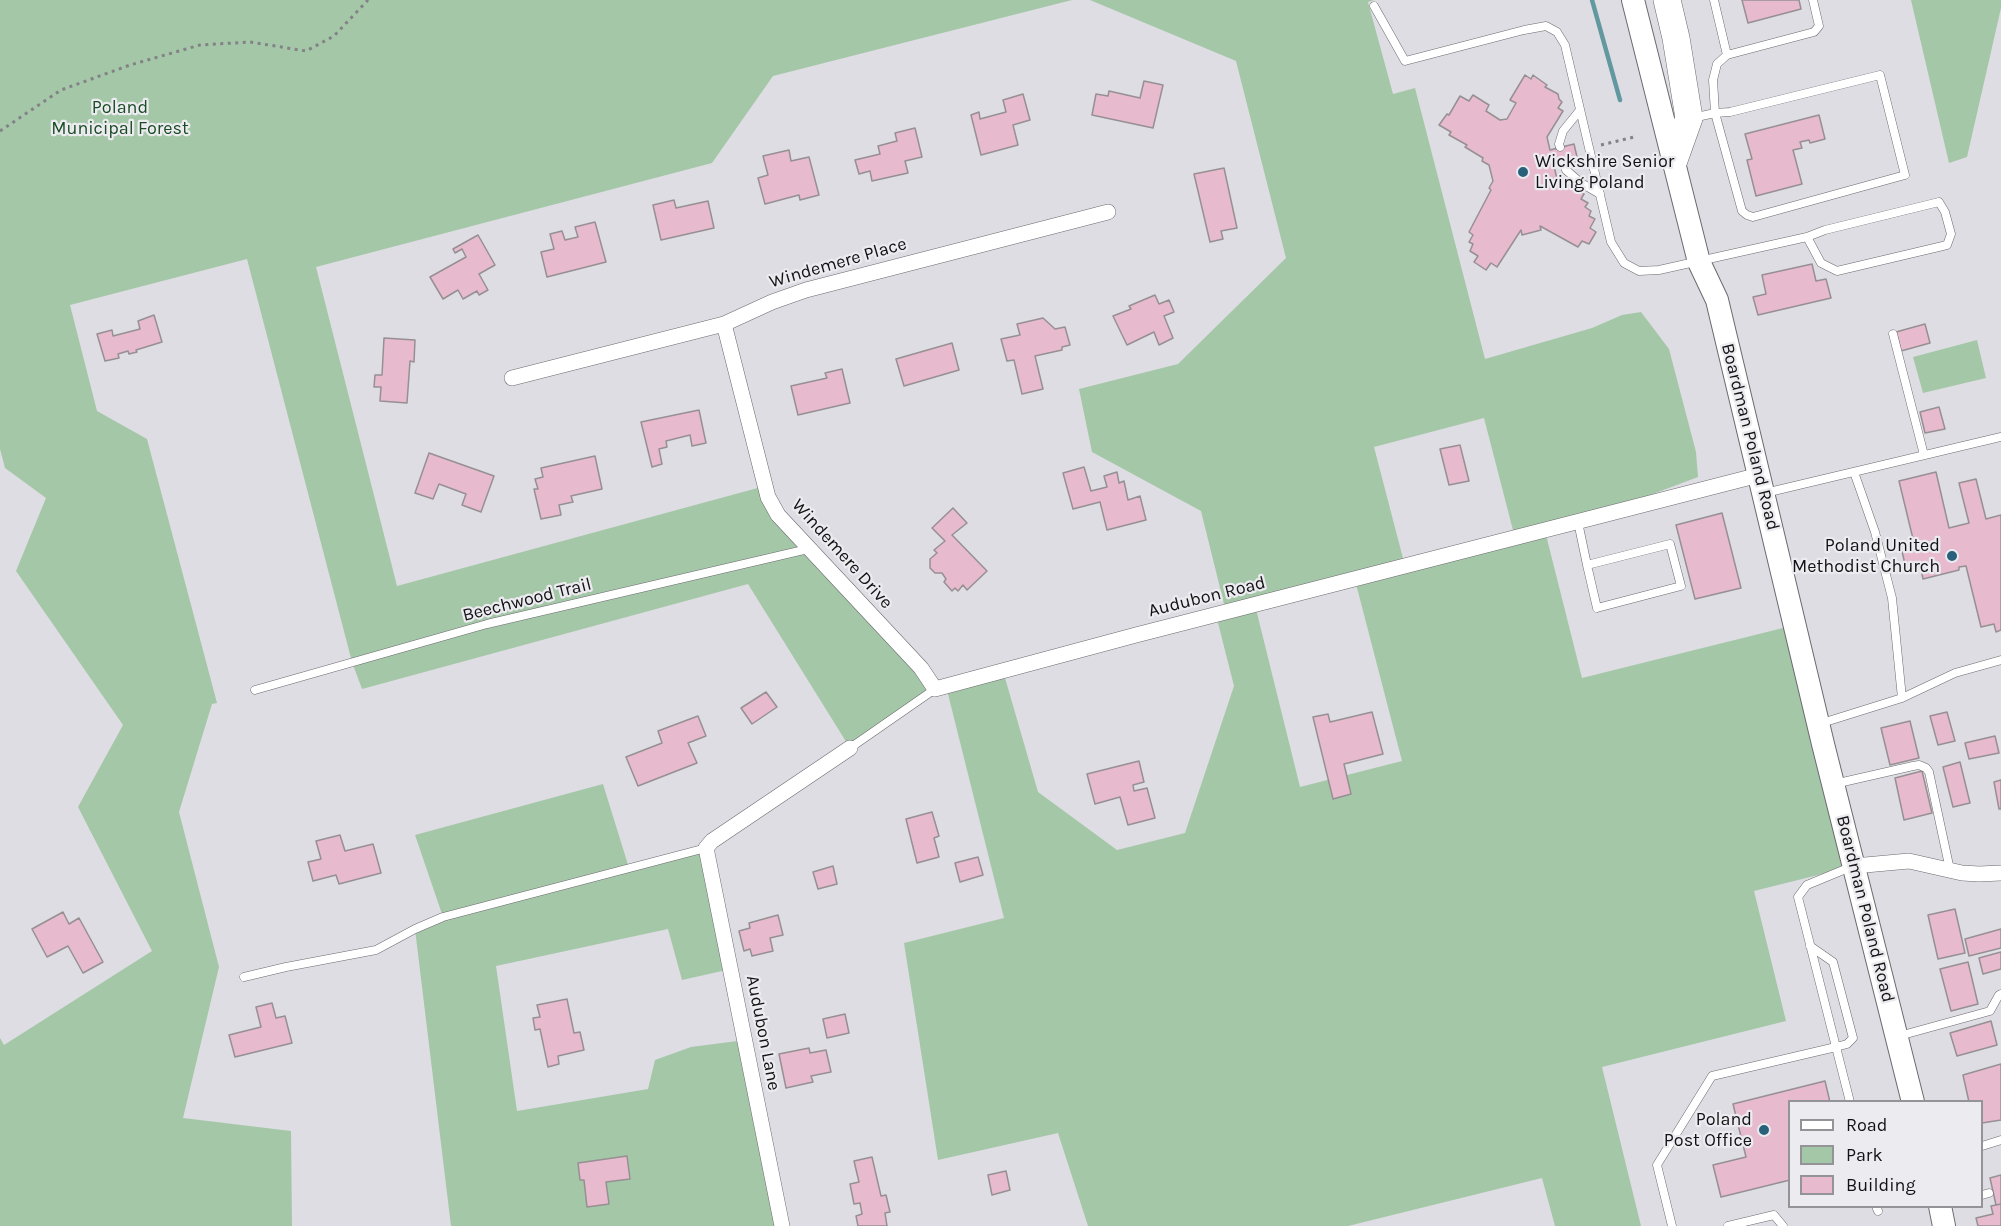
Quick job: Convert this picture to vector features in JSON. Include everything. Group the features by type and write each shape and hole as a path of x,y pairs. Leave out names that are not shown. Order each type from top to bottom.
{"highway":[{"path":"1666,0 1676,38 1677,121 1674,160"}],"main road":[{"path":"1633,0 1677,121"},
{"name":"Boardman Poland Road","path":"1674,160 1699,262 1717,300 1913,1100"},
{"path":"1940,1208 1944,1226"}],"street":[{"name":"Windemere Place","path":"512,378 724,324 772,302 806,290 1108,212"},
{"name":"Windemere Drive","path":"724,324 768,497 778,515 921,668 934,689"},
{"name":"Audubon Road","path":"934,689 1578,522 1761,484"},
{"name":"Audubon Road","path":"706,848 712,841 850,748"},
{"name":"Audubon Lane","path":"706,848 782,1226"},
{"path":"1854,866 1909,861 1979,874 2001,873"}],"lane":[{"path":"1714,0 1727,55"},
{"path":"1677,121 1715,113 1730,112 1880,75 1905,175 1753,217 1742,211 1715,113 1713,80 1717,64 1727,55 1814,32 1819,26 1812,0"},
{"path":"1374,6 1405,61 1524,30 1546,26 1557,32 1565,45 1611,242 1624,263 1639,271 1659,270 1699,262 1807,237 1825,230 1939,202 1946,212 1951,234 1947,245 1837,272 1821,263 1807,237"},
{"path":"1560,147 1563,131 1580,110"},
{"path":"1564,164 1566,170 1581,183 1600,194"},
{"path":"1893,334 1924,455"},
{"path":"1761,484 1854,472 2001,437"},
{"path":"1854,472 1875,532 1892,598 1902,698"},
{"path":"1578,522 1587,565 1597,608 1681,586 1670,544 1587,565"},
{"name":"Beechwood Trail","path":"255,690 487,624 808,549"},
{"path":"1819,724 1902,698 1955,673 2001,660"},
{"name":"Audubon Road","path":"850,748 934,689"},
{"path":"1834,784 1913,766 1919,765 1926,768 1929,772 1950,870"},
{"path":"244,977 376,950 443,917 706,848"},
{"path":"1850,1100 1798,897 1807,885 1854,866"},
{"path":"1672,1226 1657,1165 1712,1076 1836,1047 1847,1044 1853,1038 1833,962 1810,946"},
{"path":"1899,1044 1990,1011 2001,994"},
{"path":"1983,1146 2001,1140"},
{"path":"1728,1226 1774,1215 1783,1226"}],"path":[{"path":"0,131 61,90 130,64 200,45 250,42 306,51 334,36 368,0"},
{"path":"1601,145 1634,137"}],"green space":[{"name":"Poland Municipal Forest","path":"0,0 1072,0 773,76 712,163 316,267 397,586 765,486 768,497 935,689 850,748 748,584 362,689 352,662 247,259 70,305 97,411 147,439 217,703 212,704 179,812 219,967 183,1118 291,1131 292,1226 0,1226 0,1038 4,1045 152,951 78,807 123,725 16,571 46,498 5,468 0,449"},
{"path":"1090,0 1374,0 1368,2 1393,94 1415,88 1485,359 1592,328 1622,315 1641,312 1669,349 1696,452 1698,477 1578,522 1545,531 1582,678 1795,625 1854,866 1754,891 1786,1021 1602,1067 1641,1226 1555,1226 1542,1178 1348,1226 1088,1226 1058,1133 938,1160 904,943 1004,918 946,686 1003,671 1038,792 1117,850 1185,833 1234,686 1216,615 1226,612 1201,511 1092,452 1079,389 1178,364 1286,258 1236,61","holes":["1484,418 1515,538 1405,566 1374,447","1355,580 1402,761 1300,787 1255,605"]},
{"path":"1911,0 2001,0 1967,157 1949,163"},
{"path":"1977,340 1986,378 1923,393 1913,357"},
{"path":"603,784 629,868 706,848 731,969 682,980 668,929 496,966 517,1111 648,1089 655,1060 691,1047 745,1040 782,1226 451,1226 415,929 443,917 415,835"}],"building":[{"path":"1742,0 1799,0 1801,9 1748,23"},
{"name":"Wickshire Senior Living Poland","path":"1525,75 1531,79 1533,75 1547,85 1545,87 1558,94 1562,102 1558,108 1563,111 1547,137 1550,150 1574,144 1578,161 1554,166 1557,179 1584,194 1581,199 1588,203 1585,207 1591,211 1589,216 1595,219 1590,228 1596,232 1589,244 1582,241 1578,247 1540,226 1541,230 1522,235 1521,230 1497,267 1491,263 1486,270 1474,262 1478,256 1470,251 1473,244 1469,242 1473,235 1469,232 1491,190 1489,188 1493,181 1489,165 1482,161 1483,158 1465,147 1467,145 1449,135 1451,132 1439,125 1447,114 1449,115 1460,96 1469,101 1473,95 1489,105 1486,111 1500,120 1507,119 1516,103 1510,100"},
{"path":"1144,81 1163,85 1153,128 1092,115 1096,94 1108,96 1109,91 1140,98"},
{"path":"1023,94 1030,120 1013,125 1018,145 981,155 971,115 979,112 980,119 1006,112 1003,100"},
{"path":"1819,115 1825,139 1810,143 1809,140 1800,142 1802,148 1793,150 1802,184 1756,196 1747,160 1752,159 1745,134"},
{"path":"915,128 922,157 905,161 908,173 872,181 870,171 859,174 855,160 880,154 878,146 897,141 895,133"},
{"path":"789,150 791,161 809,157 819,195 800,200 799,195 765,204 758,178 768,175 763,156"},
{"path":"1224,168 1237,228 1221,231 1223,239 1210,242 1194,174"},
{"path":"674,200 676,208 708,201 714,228 661,240 653,205"},
{"path":"595,222 606,262 547,277 541,252 554,249 550,234 562,231 565,240 578,237 575,227"},
{"path":"478,235 495,265 479,274 488,290 479,295 477,291 463,299 458,290 443,299 430,277 466,257 462,249 455,253 453,249"},
{"path":"1812,264 1816,281 1826,279 1831,298 1758,315 1753,297 1766,294 1762,275"},
{"path":"1155,295 1159,304 1169,300 1174,312 1164,316 1173,338 1159,345 1154,332 1127,345 1113,316"},
{"path":"154,315 162,342 136,350 137,352 129,354 128,351 118,354 119,358 105,361 97,334 112,330 113,336 140,329 138,321"},
{"path":"1043,318 1055,329 1065,327 1070,345 1062,347 1062,350 1035,356 1043,389 1022,394 1014,360 1007,361 1001,339 1020,335 1017,324"},
{"path":"1925,324 1930,343 1901,351 1896,332"},
{"path":"384,338 415,340 414,362 410,361 407,403 380,401 381,387 374,387 375,375 382,375"},
{"path":"952,343 959,370 904,386 896,359"},
{"path":"842,369 850,403 798,415 791,386 827,378 825,373"},
{"path":"1939,407 1945,429 1925,433 1920,412"},
{"path":"699,410 706,443 692,446 690,435 666,441 667,447 659,449 662,464 652,467 641,422"},
{"path":"1460,445 1469,481 1449,485 1440,449"},
{"path":"429,453 494,476 481,512 462,505 466,494 439,484 433,499 415,493"},
{"path":"595,456 602,489 571,496 573,502 559,505 561,515 541,519 534,489 538,489 535,479 543,477 541,468"},
{"path":"1084,467 1091,491 1107,487 1104,476 1117,472 1119,483 1124,481 1128,500 1140,496 1146,520 1107,530 1100,502 1073,509 1063,473"},
{"name":"Poland United Methodist Church","path":"1936,472 1949,528 1969,523 1959,483 1976,479 1986,519 2001,515 2001,630 1996,632 1994,624 1981,627 1966,566 1959,567 1959,570 1923,579 1921,569 1907,573 1901,547 1914,543 1899,481"},
{"path":"953,508 967,523 952,535 987,571 967,590 963,585 958,591 955,588 952,591 944,582 946,579 942,573 935,573 930,568 930,559 937,553 934,550 945,541 932,528"},
{"path":"1722,513 1741,588 1695,599 1676,525"},
{"path":"766,692 777,707 752,724 741,708"},
{"path":"1372,712 1383,754 1344,764 1351,794 1333,799 1313,717 1328,714 1330,722"},
{"path":"1947,712 1955,741 1938,745 1930,716"},
{"path":"698,716 706,736 688,743 697,763 638,786 626,757 662,743 658,731"},
{"path":"1910,721 1919,758 1890,765 1881,728"},
{"path":"1995,736 1999,753 1969,759 1965,743"},
{"path":"1139,761 1144,782 1133,785 1134,791 1147,788 1155,818 1128,825 1120,797 1095,804 1087,774"},
{"path":"1960,762 1970,803 1953,807 1943,767"},
{"path":"1922,771 1932,813 1904,820 1895,778"},
{"path":"2001,780 2001,809 1999,809 1994,782"},
{"path":"932,812 939,836 934,838 939,857 917,863 906,819"},
{"path":"340,835 345,851 373,844 381,873 339,884 336,875 313,881 308,862 321,859 316,841"},
{"path":"978,857 983,875 960,882 955,863"},
{"path":"833,866 837,884 818,889 813,872"},
{"path":"1955,909 1965,953 1938,959 1928,915"},
{"path":"63,912 69,924 79,918 103,962 83,973 68,946 47,957 32,929"},
{"path":"778,915 783,935 770,938 773,951 752,956 750,949 744,951 739,931 750,928 749,923"},
{"path":"2001,929 2001,948 1969,956 1965,939"},
{"path":"2001,952 2001,969 1983,974 1979,958"},
{"path":"1968,962 1978,1004 1951,1011 1940,969"},
{"path":"567,999 574,1033 580,1032 584,1050 558,1056 559,1064 548,1067 540,1029 535,1030 533,1018 540,1017 537,1005"},
{"path":"272,1003 276,1018 285,1016 292,1043 235,1057 229,1035 261,1027 256,1007"},
{"path":"845,1014 849,1033 827,1038 823,1019"},
{"path":"1991,1021 1997,1045 1957,1056 1950,1033"},
{"path":"809,1048 810,1053 826,1050 831,1072 811,1076 813,1082 786,1088 779,1054"},
{"path":"2001,1064 2001,1120 1983,1123 1983,1100 1969,1100 1963,1075"},
{"name":"Poland Post Office","path":"1825,1081 1830,1100 1788,1100 1788,1180 1721,1197 1713,1165 1746,1157 1733,1104"},
{"path":"627,1156 630,1179 606,1182 609,1204 587,1207 584,1180 580,1180 578,1163"},
{"path":"872,1157 881,1196 886,1195 890,1212 885,1213 887,1226 858,1226 856,1216 862,1214 860,1203 854,1204 850,1184 859,1182 854,1161"},
{"path":"1006,1171 1010,1190 992,1195 988,1175"},
{"path":"2001,1175 2001,1204 1996,1205 1990,1178"},
{"path":"2001,1204 2001,1226 1978,1226 1976,1218 1993,1214 1991,1206"}],"waterway":[{"path":"1592,0 1620,100"}],"place":[{"name":"Wickshire Senior Living Poland","path":"1523,172"},
{"name":"Poland United Methodist Church","path":"1952,556"},
{"name":"Poland Post Office","path":"1764,1130"}]}
